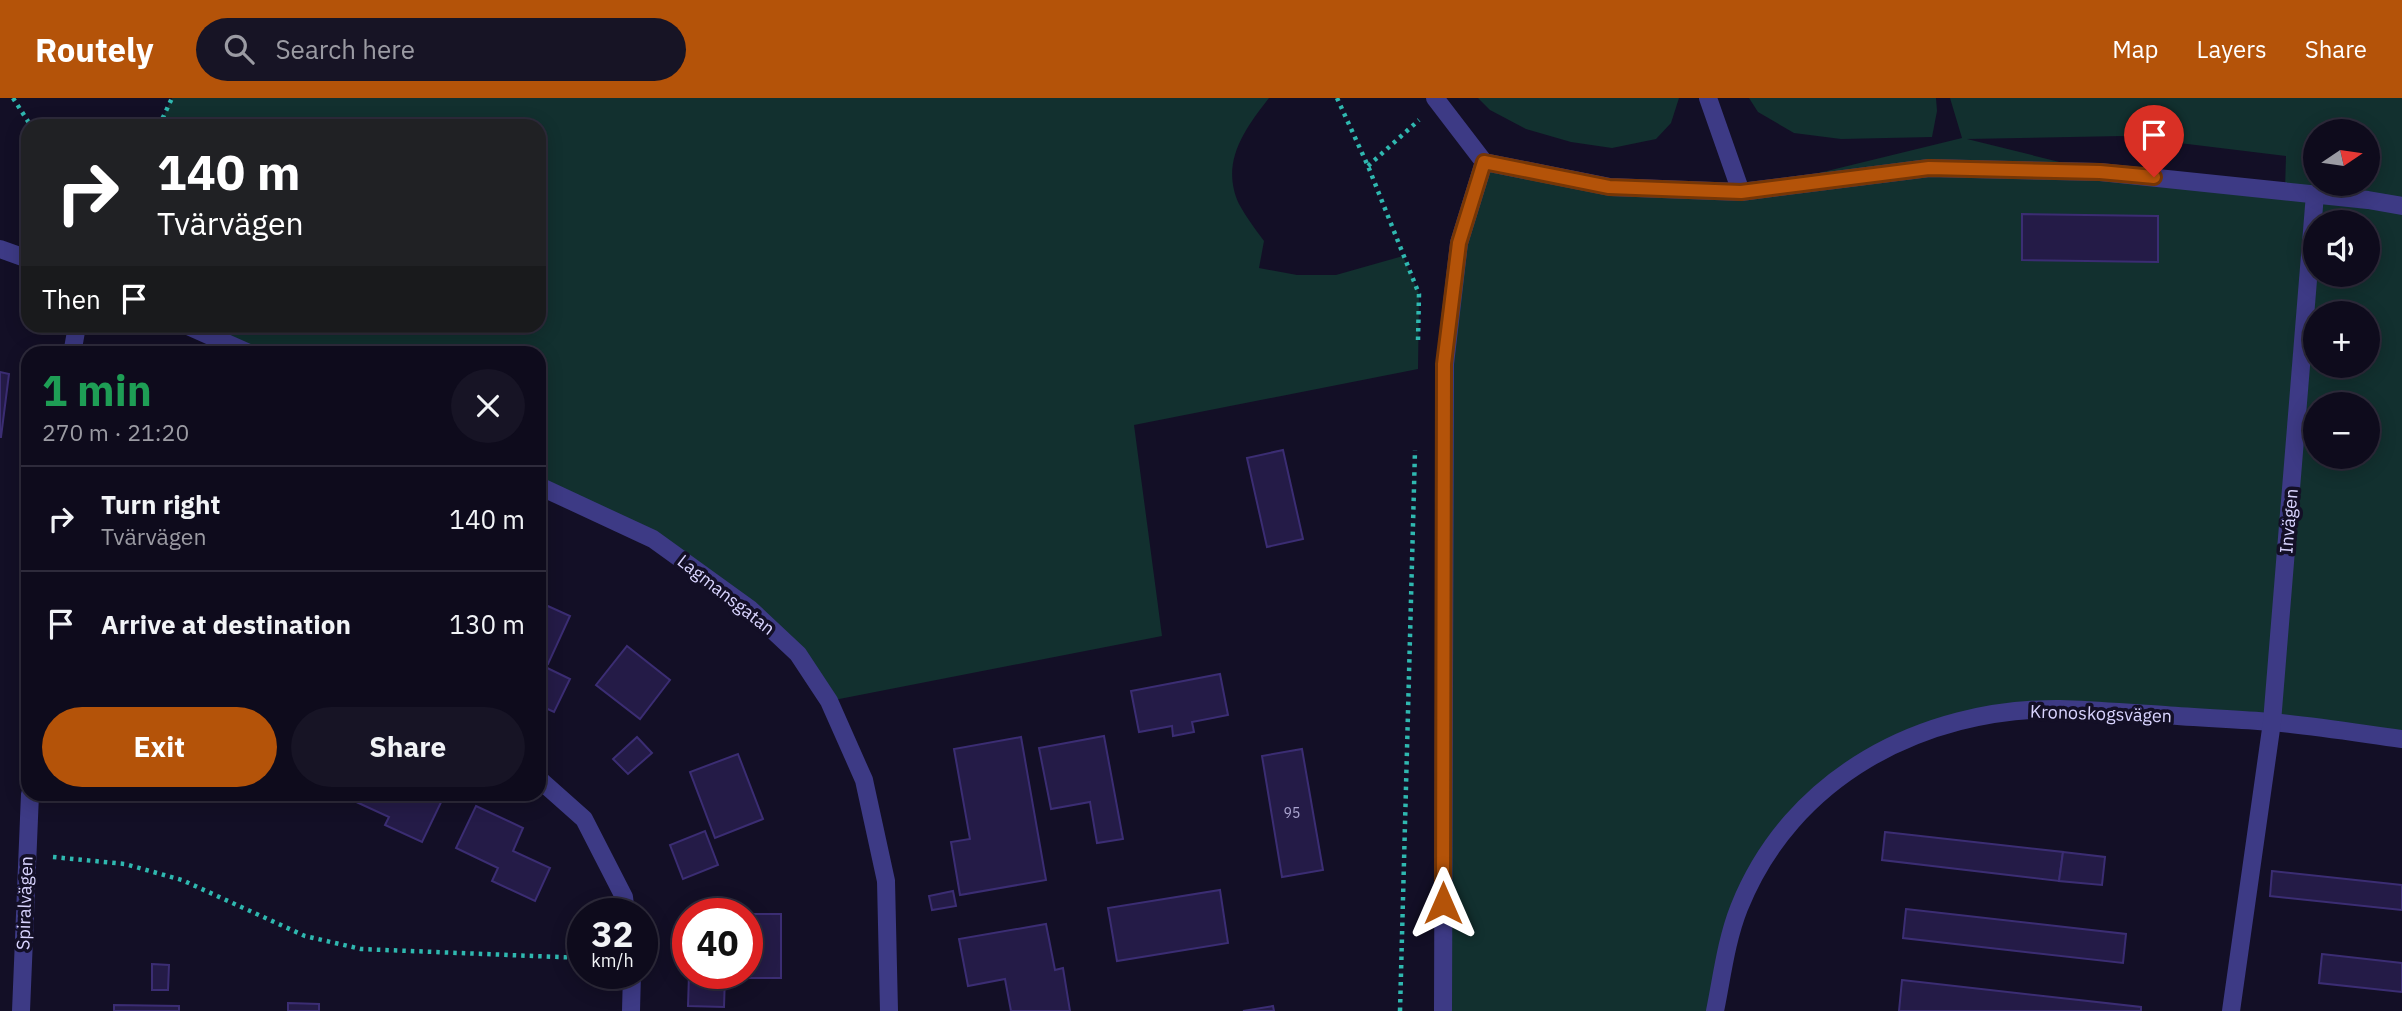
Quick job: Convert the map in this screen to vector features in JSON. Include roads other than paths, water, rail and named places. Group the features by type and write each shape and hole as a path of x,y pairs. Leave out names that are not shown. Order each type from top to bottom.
{"street":[{"path":"1709,98 1741,192"},
{"path":"1437,100 1484,162 1609,187 1741,192 1929,168 2100,172 2303,193"},
{"path":"1443,1011 1444,364 1459,243 1484,162"},
{"name":"Invägen","path":"2272,722 2315,196"},
{"path":"2333,196 2402,206"},
{"path":"0,249 21,256"},
{"path":"204,333 233,346"},
{"name":"Lagmansgatan","path":"546,489 653,539 750,610 798,654 829,701 864,780 886,881 889,1011"},
{"name":"Kronoskogsvägen","path":"1715,1011 1739,908 1769,849 1794,817 1819,793 1894,743 1950,723 1997,714 2058,709 2272,722 2402,739"},
{"path":"2231,1011 2272,722"},
{"path":"546,785 584,819 624,898"},
{"name":"Spiralvägen","path":"21,1011 30,801"},
{"path":"631,1011 632,989"}]}
